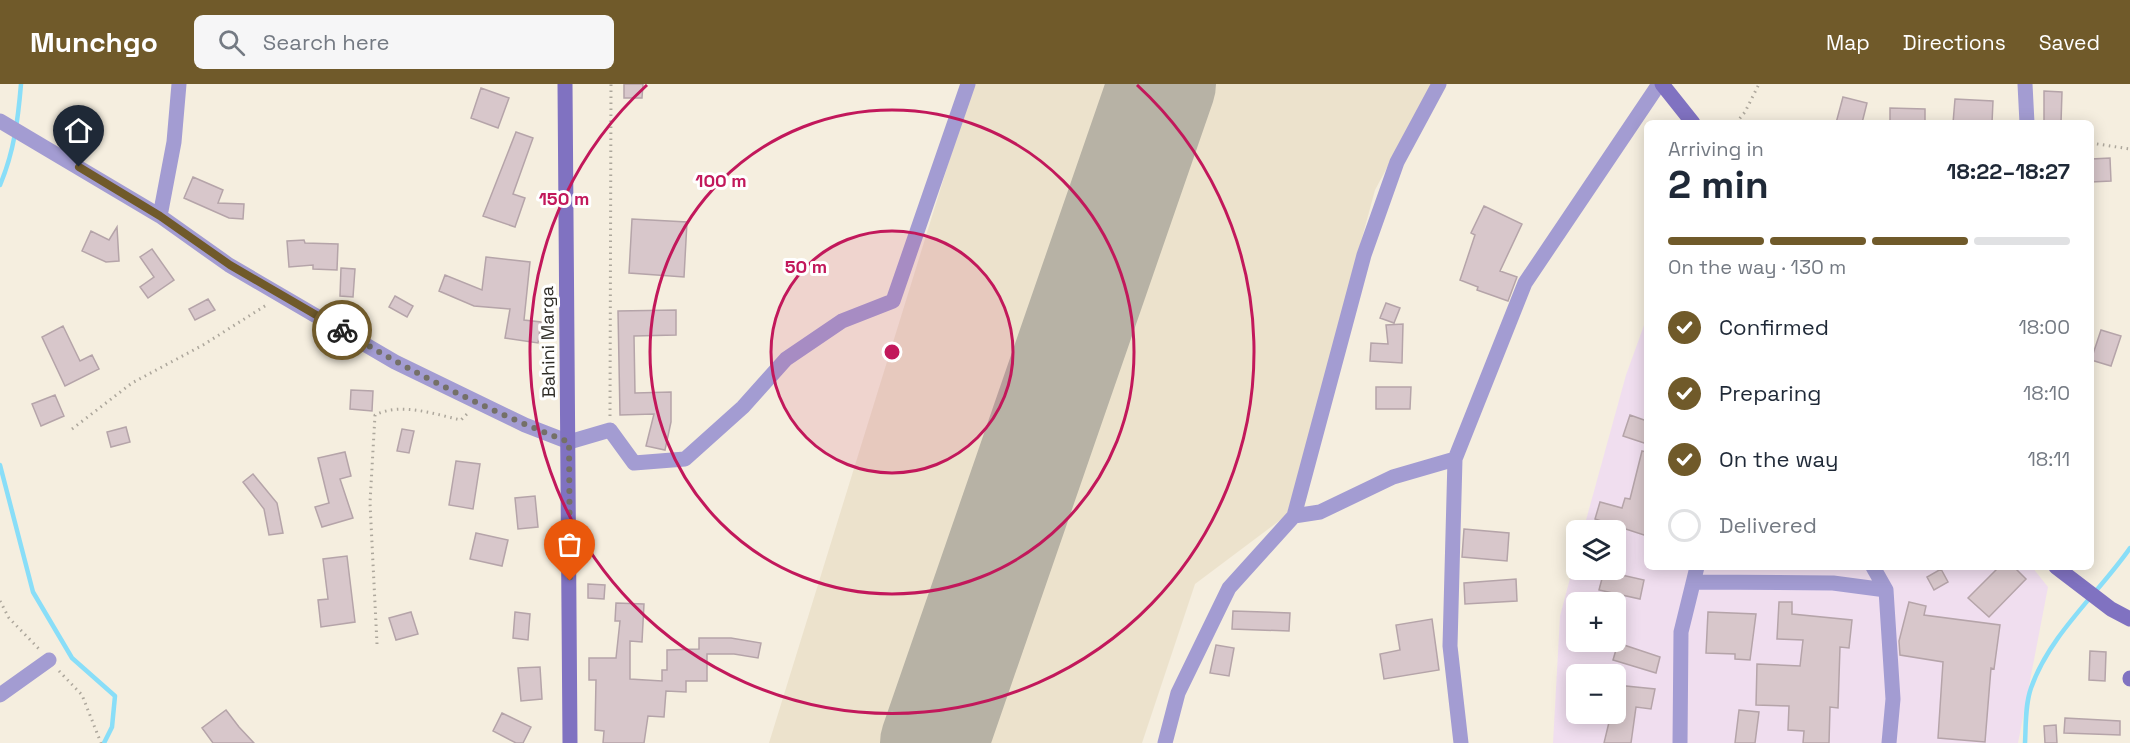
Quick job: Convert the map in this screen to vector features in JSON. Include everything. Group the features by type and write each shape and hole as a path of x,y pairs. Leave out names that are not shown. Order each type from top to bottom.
{"street":[{"path":"160,216 174,142 179,84"},
{"name":"Bahini Marga","path":"565,84 570,743"},
{"path":"0,121 160,216 230,265 394,362 525,425 569,442 610,430 634,462 685,459 743,407 786,359 842,321 893,301 968,84"},
{"path":"1165,743 1178,693 1229,588 1294,516 1364,255 1397,162 1439,84"},
{"path":"1461,743 1450,646 1455,459 1525,283 1660,84 1690,120"},
{"path":"2025,84 2027,120"},
{"path":"1294,516 1320,512 1393,477 1455,459"},
{"path":"1875,570 1886,590 1893,699 1889,743"},
{"path":"2060,570 2111,609 2130,619"},
{"path":"1680,743 1681,632 1696,574 1833,583 1886,590"},
{"path":"0,695 49,660"}],"path":[{"path":"610,430 612,84"},
{"path":"1738,120 1759,84"},
{"path":"2094,144 2130,149"},
{"path":"72,429 132,383 203,345 283,295"},
{"path":"377,644 370,503 375,415 388,409 419,411 461,420 479,402"}],"shaded area":[{"path":"973,84 1432,84 1375,190 1287,515 1195,584 1142,743 769,743"},
{"path":"1644,325 1644,570 2034,570 2048,587 2018,743 1553,743 1560,616 1566,594 1566,652 1626,652 1626,592 1566,592 1570,580 1626,580 1626,520 1586,520 1626,375"}],"building":[{"path":"624,84 643,84 642,98 624,98"},
{"path":"481,88 509,98 498,128 471,118"},
{"path":"2044,91 2062,92 2061,120 2044,120"},
{"path":"1843,97 1867,103 1863,120 1837,120"},
{"path":"1955,99 1993,101 1992,120 1953,120"},
{"path":"1890,108 1925,109 1925,120 1890,120"},
{"path":"516,132 533,138 513,194 525,198 515,227 483,216"},
{"path":"2110,158 2111,181 2094,182 2094,159"},
{"path":"193,177 223,190 218,203 244,204 243,219 229,218 184,198"},
{"path":"1484,206 1522,224 1500,271 1517,277 1508,301 1477,290 1478,287 1460,280 1475,235 1471,233"},
{"path":"632,219 687,222 684,277 629,273"},
{"path":"117,227 119,261 106,262 82,251 91,231 109,240"},
{"path":"304,240 305,243 338,244 337,270 313,269 313,265 289,267 287,241"},
{"path":"152,249 174,280 148,298 140,287 154,277 140,257"},
{"path":"486,257 530,262 524,320 541,322 538,343 505,338 510,309 474,306 439,291 445,275 482,290"},
{"path":"341,268 355,269 353,297 340,296"},
{"path":"395,296 413,306 407,317 389,307"},
{"path":"208,299 215,310 195,320 189,309"},
{"path":"1386,303 1400,308 1394,323 1380,318"},
{"path":"676,310 676,335 634,336 635,393 671,392 671,422 665,450 646,446 654,414 620,415 618,311"},
{"path":"1403,324 1402,363 1370,361 1371,343 1388,344 1386,325"},
{"path":"63,326 80,361 92,355 99,369 65,386 42,337"},
{"path":"2101,330 2121,336 2111,366 2094,361 2094,351"},
{"path":"1376,387 1411,387 1410,409 1376,409"},
{"path":"351,390 373,391 372,411 350,409"},
{"path":"55,395 64,416 41,426 32,404"},
{"path":"1630,415 1644,420 1644,443 1623,436"},
{"path":"126,427 130,442 111,447 107,432"},
{"path":"402,429 414,431 409,453 397,451"},
{"path":"1642,451 1644,451 1644,535 1626,529 1626,520 1595,519 1600,502 1622,508 1625,498 1630,499"},
{"path":"345,452 351,476 340,479 353,518 322,527 315,507 329,503 318,458"},
{"path":"456,461 480,464 473,509 449,505"},
{"path":"253,474 277,503 283,533 269,535 264,509 243,482"},
{"path":"535,496 538,527 518,529 515,498"},
{"path":"1464,529 1509,533 1507,561 1462,557"},
{"path":"476,533 508,540 502,566 470,559"},
{"path":"347,556 355,622 321,627 318,600 328,599 323,559"},
{"path":"1942,570 1948,582 1934,590 1927,577"},
{"path":"1996,570 2017,570 2026,579 1989,617 1968,598"},
{"path":"1626,576 1644,580 1640,599 1626,596 1626,592 1599,590 1602,580 1626,580"},
{"path":"1516,579 1517,601 1465,604 1464,583"},
{"path":"588,584 605,585 604,599 588,598"},
{"path":"1779,602 1792,602 1792,614 1852,620 1849,648 1840,647 1838,708 1830,707 1829,743 1803,743 1804,731 1788,730 1789,706 1756,705 1757,664 1800,666 1803,640 1777,639"},
{"path":"1909,602 1926,606 1924,615 2000,625 1994,669 1991,668 1985,742 1938,738 1943,662 1900,655 1899,641"},
{"path":"616,603 644,604 642,642 630,641 630,679 662,681 662,670 667,670 667,650 699,649 699,638 731,638 761,643 758,658 734,654 707,654 707,681 686,681 686,692 666,691 664,717 648,716 644,743 603,743 604,731 595,730 596,680 589,680 589,658 616,658 620,621 615,621"},
{"path":"1233,611 1290,613 1289,631 1232,629"},
{"path":"411,612 418,634 396,640 389,618"},
{"path":"515,612 530,614 528,640 513,638"},
{"path":"1708,612 1756,614 1750,660 1735,659 1735,654 1706,653"},
{"path":"1432,619 1439,670 1384,679 1380,654 1400,650 1396,625"},
{"path":"1216,645 1234,648 1229,676 1210,673"},
{"path":"1626,646 1660,657 1656,673 1613,660 1615,652 1626,652"},
{"path":"2090,651 2106,652 2105,681 2089,680"},
{"path":"540,667 542,699 521,701 518,668"},
{"path":"1626,686 1655,689 1651,709 1636,707 1631,743 1604,743 1609,724 1626,724"},
{"path":"226,710 254,743 213,743 202,728"},
{"path":"1739,710 1759,712 1755,743 1735,743"},
{"path":"502,713 531,727 523,743 516,743 493,731"},
{"path":"2065,718 2120,721 2120,735 2064,733"},
{"path":"2056,725 2057,743 2045,743 2044,726"}],"waterway":[{"path":"0,185 15,136 21,84"},
{"path":"0,465 33,592 72,658 115,696 112,727 104,743"},
{"path":"2025,743 2028,701 2039,668 2062,632 2130,548"}],"runway":[{"path":"934,743 1162,84"}],"way so far":[{"path":"342,330 394,362 525,425 569,442 570,581"}],"route":[{"path":"79,167 160,216 230,265 342,330"}]}
